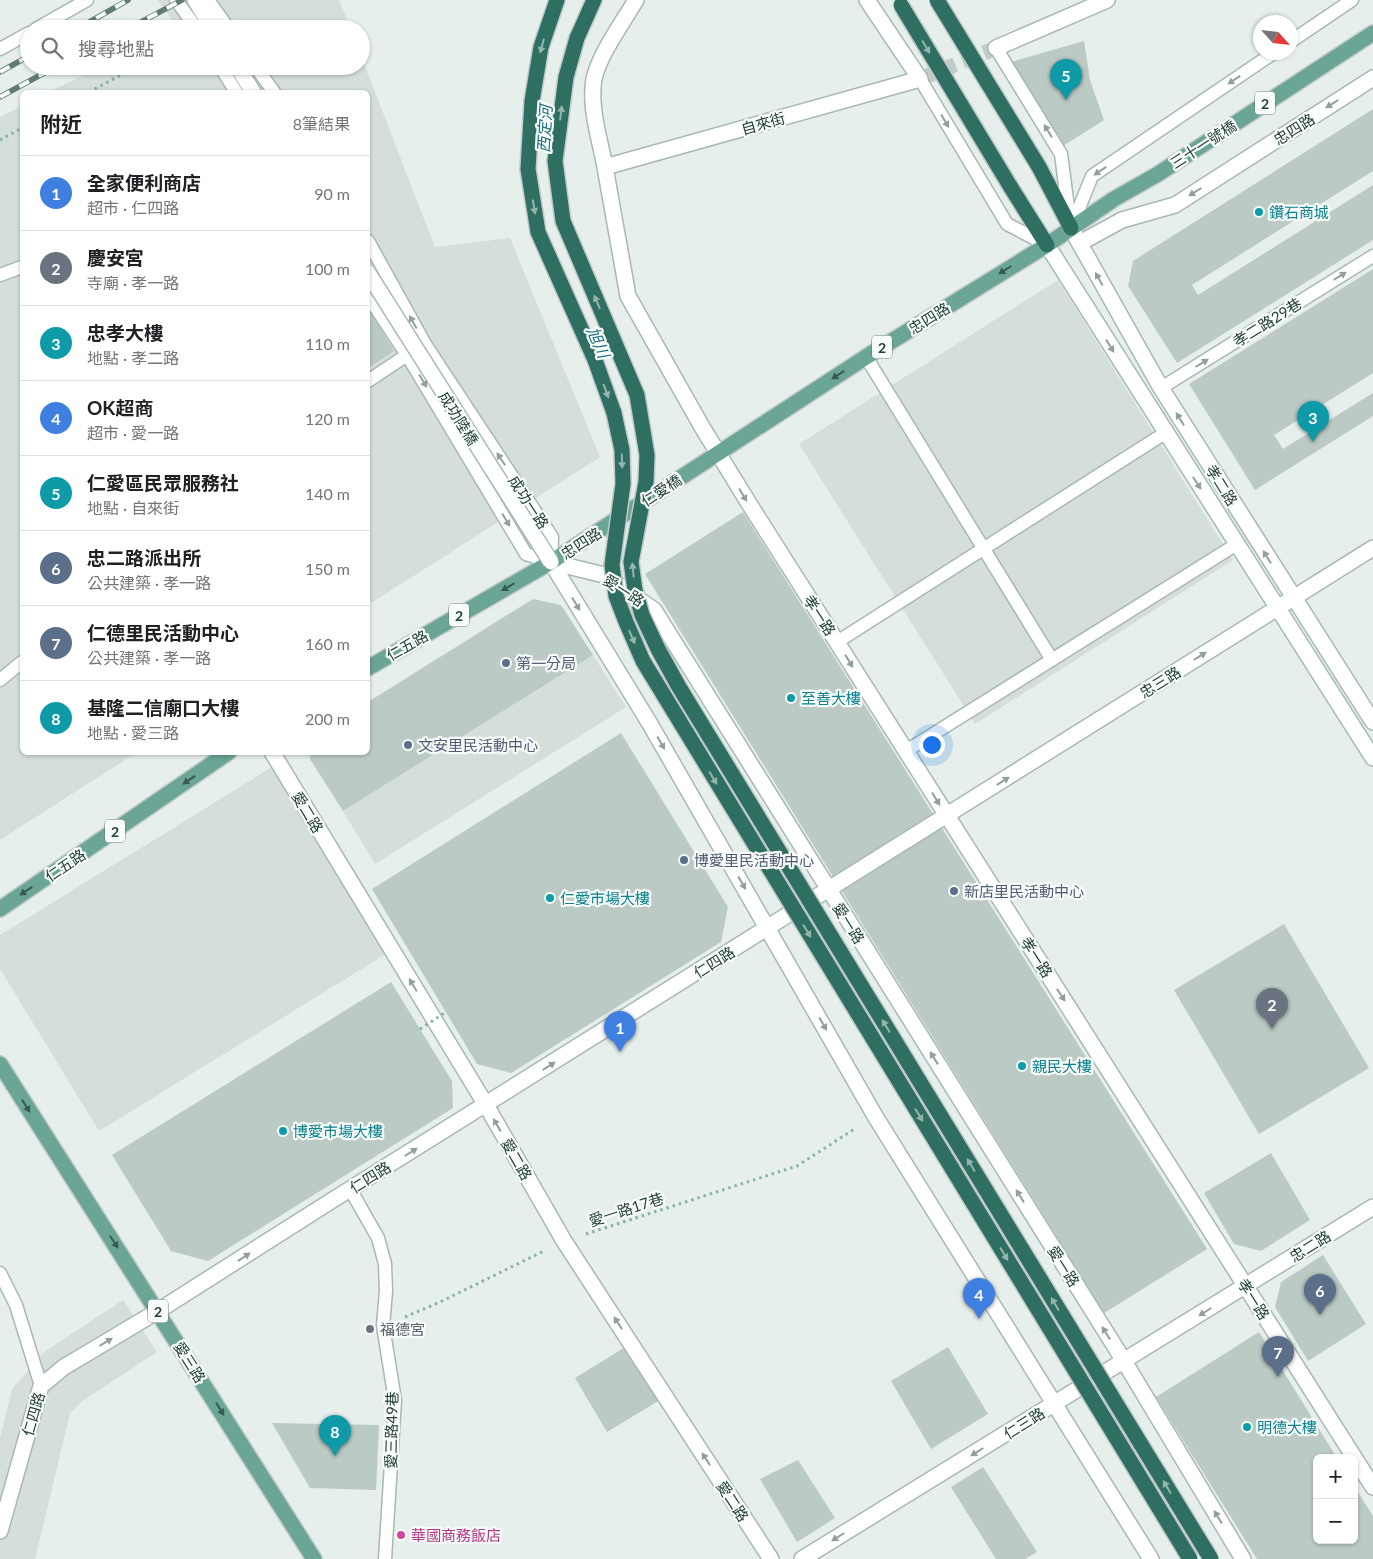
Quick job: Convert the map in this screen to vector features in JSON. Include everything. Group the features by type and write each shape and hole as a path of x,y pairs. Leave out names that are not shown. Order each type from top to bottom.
{"highway":[{"path":"557,0 541,48 532,101 528,169 538,232 595,360 616,422 622,450 623,484 612,565 616,596 626,622 643,661 664,698 1190,1559"},
{"path":"594,0 577,38 566,77 555,161 563,221 637,396 647,455 646,482 632,562 635,590 642,615 679,687 1211,1559"},
{"path":"898,0 1047,245"},
{"path":"937,0 1039,167 1071,228"}],"main road":[{"name":"三十一號橋","path":"1158,174 1373,33"},
{"name":"忠四路","path":"715,455 866,357 1047,245 1114,199 1158,174"},
{"name":"仁愛橋","path":"610,523 715,455"},
{"name":"忠四路","path":"551,562 610,523"},
{"name":"仁五路","path":"370,667 551,562"},
{"name":"仁五路","path":"0,909 225,755"},
{"name":"愛三路","path":"0,1064 314,1559"}],"street":[{"path":"195,0 207,20"},
{"path":"605,168 593,103 594,78 604,55 636,0"},
{"path":"867,0 920,79"},
{"path":"996,48 1106,0"},
{"path":"243,75 252,90"},
{"name":"忠四路","path":"1080,243 1122,220 1175,205 1373,78"},
{"name":"自來街","path":"605,168 920,79"},
{"name":"孝一路","path":"605,168 628,296 702,427 715,455 748,502 1373,1487"},
{"name":"孝二路","path":"1071,228 1161,388 1373,722"},
{"path":"1047,245 1373,758"},
{"name":"成功陸橋","path":"370,276 551,562"},
{"name":"忠三路","path":"829,890 1373,548"},
{"path":"551,562 650,724 875,1116 1150,1559"},
{"name":"愛一路","path":"551,562 604,575 654,610 1124,1361 1243,1559"},
{"name":"愛二路","path":"274,755 486,1105 564,1241 771,1559"},
{"name":"仁四路","path":"0,1531 40,1386 64,1367 158,1311 829,890"},
{"name":"忠二路","path":"1246,1286 1373,1207"},
{"name":"仁三路","path":"802,1559 1246,1286"}],"lane":[{"path":"52,20 87,0"},
{"path":"176,0 190,20"},
{"path":"208,0 222,20"},
{"path":"1298,37 1352,0"},
{"path":"0,49 20,38"},
{"path":"996,48 1062,154 1071,228"},
{"path":"1071,228 1092,176 1263,60"},
{"path":"226,75 235,90"},
{"path":"262,75 273,90"},
{"path":"920,79 1007,224 1047,245"},
{"name":"成功一路","path":"370,245 426,344 552,537 551,562 526,554 407,355 370,299"},
{"name":"孝二路29巷","path":"1161,388 1373,256"},
{"path":"0,275 20,268"},
{"path":"370,380 426,344"},
{"path":"866,357 1052,660"},
{"path":"837,642 1165,433"},
{"path":"906,751 1237,544"},
{"path":"0,680 20,664"},
{"name":"愛三路49巷","path":"350,1189 378,1238 385,1264 386,1291 383,1326 395,1400 385,1559"},
{"path":"0,1273 16,1305 40,1386"}],"path":[{"path":"93,90 121,75"},
{"path":"0,140 20,129"},
{"path":"420,1029 446,1012"},
{"name":"愛一路17巷","path":"383,1326 440,1302 564,1241 796,1166 875,1116"}],"shaded area":[{"path":"158,0 339,0 347,20 172,20"},
{"path":"84,75 368,75 435,247 510,238 600,457 370,604 370,90 53,90"},
{"path":"20,107 20,755 133,755 0,840 0,117"},
{"path":"1058,280 1233,560 975,724 799,444"},
{"path":"593,655 626,707 375,864 343,811"},
{"path":"272,767 386,954 99,1131 0,969 0,935"},
{"path":"123,1300 157,1352 81,1402 70,1414 35,1559 0,1559 0,1438 12,1389 44,1352"}],"pier":[{"path":"664,412 719,498 741,508 743,512 645,574 644,571 658,537 603,450"},
{"path":"1207,1249 1259,1332 1156,1397 1104,1313"}],"building":[{"path":"1084,41 1090,80 1104,120 1063,146 1011,62"},
{"name":"鑽石商城","path":"1373,109 1373,171 1192,285 1198,295 1373,185 1373,240 1177,363 1128,286 1133,261"},
{"path":"1373,269 1373,373 1274,435 1283,449 1373,393 1373,416 1255,490 1189,384"},
{"path":"370,312 394,351 370,367"},
{"path":"743,512 1207,1249 1104,1313 645,574"},
{"path":"533,599 561,605 593,655 343,811 310,759 311,755 370,755 370,701"},
{"name":"仁愛市場大樓","path":"621,733 728,907 721,942 511,1073 477,1064 372,889"},
{"path":"1284,924 1369,1068 1259,1134 1174,990"},
{"name":"博愛市場大樓","path":"391,982 452,1081 453,1108 208,1261 171,1251 112,1155"},
{"path":"1271,1153 1310,1220 1261,1251 1234,1244 1204,1193"},
{"path":"1323,1255 1366,1324 1308,1361 1275,1307 1281,1282"},
{"name":"明德大樓","path":"1259,1332 1335,1454 1313,1454 1313,1544 1358,1544 1358,1492 1373,1516 1373,1559 1257,1559 1156,1397"},
{"path":"627,1346 660,1400 607,1432 575,1378"},
{"path":"948,1347 988,1414 931,1449 891,1381"},
{"path":"272,1423 379,1425 376,1490 310,1488"},
{"path":"798,1460 835,1518 797,1542 760,1479"},
{"path":"983,1467 1037,1552 1025,1559 996,1559 951,1487"}],"tunnel":[{"path":"920,79 996,48"}],"railway":[{"path":"93,20 128,0"},
{"path":"145,20 182,0"},
{"path":"0,72 20,61"},
{"path":"0,97 40,75"}],"place":[{"name":"仁愛區民眾服務社","path":"1066,100"},
{"name":"鑽石商城","path":"1259,212"},
{"name":"忠孝大樓","path":"1313,442"},
{"name":"第一分局","path":"506,663"},
{"name":"至善大樓","path":"791,698"},
{"name":"文安里民活動中心","path":"408,745"},
{"name":"博愛里民活動中心","path":"684,860"},
{"name":"新店里民活動中心","path":"954,891"},
{"name":"仁愛市場大樓","path":"550,898"},
{"name":"慶安宮","path":"1272,1029"},
{"name":"全家便利商店","path":"620,1052"},
{"name":"親民大樓","path":"1022,1066"},
{"name":"博愛市場大樓","path":"283,1131"},
{"name":"忠二路派出所","path":"1320,1315"},
{"name":"OK超商","path":"979,1319"},
{"name":"福德宮","path":"370,1329"},
{"name":"仁德里民活動中心","path":"1278,1377"},
{"name":"明德大樓","path":"1247,1427"},
{"name":"基隆二信廟口大樓","path":"335,1456"},
{"name":"華國商務飯店","path":"401,1535"}],"water label":[{"name":"西定河","path":"544,129"},
{"name":"旭川","path":"599,342"}]}
